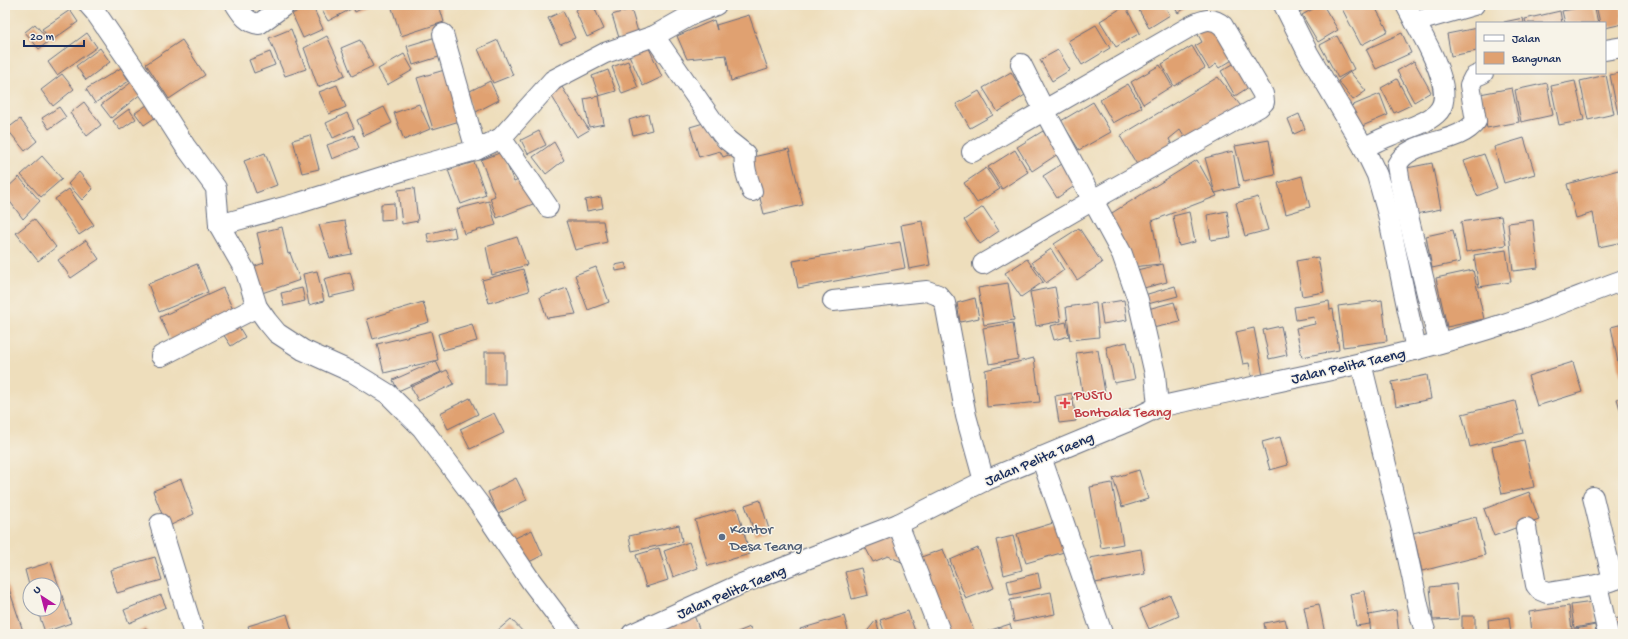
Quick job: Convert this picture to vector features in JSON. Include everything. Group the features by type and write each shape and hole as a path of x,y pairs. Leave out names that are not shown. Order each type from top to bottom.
{"street":[{"path":"89,5 153,96 185,146 216,188 219,225 246,272 257,307 277,332 303,350 354,373 388,394 422,428 479,504 531,581 571,634"},
{"path":"236,5 246,19 254,24 259,24 285,5"},
{"path":"219,225 299,203 408,169 476,150 501,138 553,80 605,53 654,36 693,10 716,5"},
{"path":"1284,5 1312,60 1364,148 1377,175 1388,214 1416,350"},
{"path":"1364,148 1388,136 1422,123 1437,114 1441,108 1445,93 1443,82 1430,49 1411,13 1474,5"},
{"path":"972,152 1191,26 1206,20 1218,21 1223,26 1261,89 1264,102 1260,107 1093,200 983,264"},
{"path":"443,34 476,150"},
{"path":"654,36 721,133 726,139 745,154 744,161 746,172 752,190"},
{"path":"1606,50 1623,47"},
{"path":"1021,64 1044,110 1122,254 1138,300 1155,374 1158,407"},
{"path":"1439,343 1400,183 1397,165 1403,156 1412,151 1455,136 1473,125 1476,121 1470,85 1474,78 1481,74"},
{"path":"501,138 548,208"},
{"name":"Jalan Pelita Taeng","path":"632,634 741,584 898,524 984,481 1158,407 1416,350 1502,325 1623,280"},
{"path":"833,301 927,291 941,298 945,303 966,416 984,481"},
{"path":"162,356 257,307"},
{"path":"1361,363 1426,634"},
{"path":"1041,457 1102,633"},
{"path":"1593,498 1611,581 1608,634"},
{"path":"160,524 194,634"},
{"path":"898,524 941,634"},
{"path":"1526,528 1536,585 1540,590 1547,593 1611,581"}],"building":[{"path":"312,5 323,29 303,38 292,14"},
{"path":"319,5 349,5 351,9 328,21"},
{"path":"352,5 369,5 355,12"},
{"path":"391,5 439,5 444,22 401,36"},
{"path":"586,5 593,5 604,29 587,37 575,10"},
{"path":"616,5 629,5 618,9"},
{"path":"1136,5 1164,5 1170,15 1149,28"},
{"path":"1173,5 1190,5 1178,13"},
{"path":"1296,5 1311,5 1300,12"},
{"path":"1320,5 1323,5 1338,30 1318,42 1302,15"},
{"path":"1340,5 1374,5 1388,31 1361,45"},
{"path":"1594,5 1598,22 1565,22 1562,11"},
{"path":"1596,5 1621,5 1623,24 1606,28 1606,22 1600,22"},
{"path":"1125,6 1140,33 1116,47 1100,21"},
{"path":"631,9 639,35 620,41 612,15"},
{"path":"70,10 78,22 51,41 42,29"},
{"path":"563,11 575,38 560,44 548,18"},
{"path":"1560,11 1562,22 1526,22 1525,19"},
{"path":"749,15 768,69 731,81 726,55 687,59 677,36 714,20 717,30 716,25"},
{"path":"1523,18 1524,22 1504,22"},
{"path":"1212,21 1234,59 1219,68 1216,64 1209,69 1195,46 1202,42 1196,31"},
{"path":"35,24 49,41 39,49 25,32"},
{"path":"1096,25 1110,48 1082,65 1068,41"},
{"path":"1476,28 1476,51 1451,56 1447,34"},
{"path":"291,29 306,69 285,76 269,38"},
{"path":"87,33 97,47 57,75 48,62"},
{"path":"1402,33 1411,53 1376,69 1366,49"},
{"path":"327,36 345,75 318,87 304,48"},
{"path":"439,36 445,55 413,65 407,46"},
{"path":"1337,36 1354,69 1338,78 1320,45"},
{"path":"182,40 205,75 169,99 146,64"},
{"path":"360,40 373,66 352,76 341,48"},
{"path":"498,40 513,75 493,83 478,49"},
{"path":"648,46 662,77 643,86 629,55"},
{"path":"1192,46 1205,68 1174,86 1162,64"},
{"path":"100,48 110,62 86,80 76,66"},
{"path":"1058,50 1070,70 1052,81 1040,60"},
{"path":"270,52 275,65 254,73 249,60"},
{"path":"404,54 413,70 387,85 378,69"},
{"path":"628,61 638,88 622,94 612,67"},
{"path":"1414,61 1431,92 1414,102 1397,71"},
{"path":"1235,63 1249,87 1235,96 1221,71"},
{"path":"1160,65 1172,86 1143,104 1131,82"},
{"path":"121,68 129,81 95,103 86,89"},
{"path":"448,69 463,120 433,129 417,78"},
{"path":"608,70 616,91 599,96 592,76"},
{"path":"1011,72 1025,95 998,112 983,88"},
{"path":"1350,72 1366,91 1353,100 1338,81"},
{"path":"1623,72 1623,113 1618,114 1610,75"},
{"path":"62,74 74,89 53,106 41,90"},
{"path":"1606,75 1614,114 1588,120 1580,81"},
{"path":"1218,77 1244,110 1188,143 1180,130 1169,139 1173,147 1139,168 1120,136"},
{"path":"1397,79 1411,105 1394,113 1381,88"},
{"path":"133,81 142,93 111,118 101,105"},
{"path":"490,81 499,100 474,113 464,94"},
{"path":"1575,81 1584,120 1559,125 1551,86"},
{"path":"1547,83 1553,115 1521,122 1515,90"},
{"path":"1128,84 1142,107 1113,123 1100,100"},
{"path":"337,85 346,107 329,114 319,92"},
{"path":"562,87 589,130 577,137 551,95"},
{"path":"1512,88 1519,122 1487,128 1480,94"},
{"path":"979,91 993,115 970,128 956,104"},
{"path":"1380,94 1388,115 1360,127 1351,106"},
{"path":"599,96 604,124 589,127 584,99"},
{"path":"84,102 101,125 87,136 70,113"},
{"path":"1093,102 1111,132 1079,150 1061,121"},
{"path":"150,103 159,115 144,125 135,113"},
{"path":"419,104 430,129 404,140 394,113"},
{"path":"59,107 66,117 49,129 42,118"},
{"path":"384,107 392,123 364,136 357,120"},
{"path":"129,109 136,119 120,130 113,121"},
{"path":"347,113 354,128 333,138 326,123"},
{"path":"648,114 652,130 633,135 629,120"},
{"path":"1299,114 1305,129 1294,134 1288,119"},
{"path":"20,119 37,141 25,151 7,129"},
{"path":"707,122 734,153 723,157 720,151 699,157 690,127"},
{"path":"539,131 546,145 528,154 521,140"},
{"path":"1043,131 1058,154 1032,171 1017,147"},
{"path":"310,135 319,169 302,173 293,140"},
{"path":"354,135 359,148 332,159 327,145"},
{"path":"1524,138 1535,174 1504,183 1494,147"},
{"path":"1269,140 1275,175 1244,182 1235,146"},
{"path":"554,142 564,160 546,174 533,157"},
{"path":"789,149 803,205 764,214 751,163 748,158"},
{"path":"1015,150 1028,172 1002,189 988,167"},
{"path":"1233,151 1239,187 1215,193 1205,158"},
{"path":"502,152 514,182 523,178 533,204 497,218 490,198 495,196 481,160"},
{"path":"265,153 277,185 256,193 244,161"},
{"path":"1484,154 1497,188 1477,196 1464,161"},
{"path":"42,156 62,179 41,197 21,175"},
{"path":"1197,160 1217,196 1152,221 1160,264 1132,267 1107,216"},
{"path":"474,162 486,195 461,204 448,170"},
{"path":"1432,163 1441,209 1411,215 1402,169"},
{"path":"1062,164 1076,185 1057,198 1043,176"},
{"path":"986,168 1000,189 977,203 964,183"},
{"path":"1622,169 1623,242 1599,247 1593,213 1576,218 1567,184"},
{"path":"79,172 93,189 82,200 68,184"},
{"path":"1302,176 1310,207 1286,214 1278,183"},
{"path":"19,177 40,201 23,219 5,195 5,190"},
{"path":"414,188 418,221 402,224 398,190"},
{"path":"69,189 94,225 79,235 55,199"},
{"path":"601,197 603,208 587,211 585,200"},
{"path":"1258,197 1268,230 1245,236 1236,203"},
{"path":"489,201 496,225 464,234 457,209"},
{"path":"394,203 395,219 381,220 381,204"},
{"path":"983,207 999,231 980,244 964,220"},
{"path":"1227,211 1231,237 1211,240 1207,215"},
{"path":"1189,212 1195,242 1179,246 1173,216"},
{"path":"1501,216 1506,245 1466,252 1461,222"},
{"path":"34,219 56,247 38,261 16,233"},
{"path":"1533,220 1538,268 1513,271 1508,223"},
{"path":"345,221 352,254 330,258 319,225"},
{"path":"566,221 603,221 607,242 575,250"},
{"path":"922,221 930,265 909,269 901,225"},
{"path":"282,227 288,254 290,253 300,280 259,294 250,268 264,263 257,233"},
{"path":"454,227 456,237 429,243 427,234"},
{"path":"1079,228 1102,263 1077,280 1054,244"},
{"path":"1453,230 1460,262 1432,268 1426,236"},
{"path":"517,237 527,265 492,275 486,247"},
{"path":"86,240 99,259 71,278 58,260"},
{"path":"900,242 905,268 798,288 793,261"},
{"path":"1051,249 1064,270 1046,283 1032,262"},
{"path":"1506,250 1511,282 1479,287 1474,255"},
{"path":"1318,257 1324,292 1302,296 1296,261"},
{"path":"1027,259 1043,282 1021,297 1005,273"},
{"path":"625,263 627,269 616,271 615,265"},
{"path":"197,264 208,292 159,312 148,284"},
{"path":"1163,264 1167,282 1136,290 1132,271"},
{"path":"596,267 609,302 588,310 575,275"},
{"path":"523,269 529,291 489,303 482,280"},
{"path":"1473,270 1484,319 1447,327 1436,278"},
{"path":"317,271 324,301 309,305 303,274"},
{"path":"350,272 355,291 329,297 324,279"},
{"path":"1008,283 1014,320 984,325 978,288"},
{"path":"1175,286 1178,296 1144,305 1141,296"},
{"path":"1055,287 1061,321 1036,326 1030,292"},
{"path":"223,288 235,314 172,343 160,317"},
{"path":"302,288 305,301 284,306 281,293"},
{"path":"567,288 576,314 547,318 540,297"},
{"path":"975,298 979,318 960,322 957,303"},
{"path":"1124,300 1127,320 1103,324 1100,304"},
{"path":"1382,300 1387,341 1343,347 1338,306"},
{"path":"1329,301 1330,310 1333,309 1339,350 1302,357 1296,328 1315,324 1314,317 1296,320 1294,307"},
{"path":"423,302 429,322 373,339 367,319"},
{"path":"1174,302 1180,322 1148,329 1144,310"},
{"path":"1096,303 1099,337 1070,340 1066,307"},
{"path":"236,322 245,337 231,346 221,331"},
{"path":"1066,322 1069,336 1054,340 1050,326"},
{"path":"1013,323 1018,359 989,364 983,328"},
{"path":"472,324 477,341 443,350 438,334"},
{"path":"1623,324 1623,378 1621,378 1611,327"},
{"path":"1281,326 1287,355 1269,359 1263,330"},
{"path":"1254,328 1263,376 1252,379 1249,363 1243,364 1236,332"},
{"path":"431,331 438,360 384,373 377,344"},
{"path":"1127,342 1135,379 1114,383 1106,347"},
{"path":"1098,350 1105,393 1083,397 1076,353"},
{"path":"485,352 505,352 505,384 485,384"},
{"path":"1034,358 1040,402 987,407 985,370"},
{"path":"436,361 441,372 398,391 393,380"},
{"path":"1573,362 1582,392 1537,406 1528,376"},
{"path":"447,370 454,384 418,401 411,387"},
{"path":"1427,375 1431,399 1396,406 1392,382"},
{"name":"PUSTU Bontoala Teang","path":"1072,393 1076,421 1059,423 1055,396"},
{"path":"1623,397 1623,419 1617,399"},
{"path":"470,398 478,414 448,429 440,413"},
{"path":"1515,401 1523,433 1470,447 1462,414"},
{"path":"494,413 504,433 470,449 460,429"},
{"path":"1280,437 1288,465 1270,470 1262,442"},
{"path":"1524,440 1534,487 1502,494 1492,447"},
{"path":"1139,470 1148,499 1122,507 1113,478"},
{"path":"516,478 527,500 498,514 488,492"},
{"path":"181,479 194,514 167,527 153,491"},
{"path":"1112,483 1123,544 1101,548 1090,487"},
{"path":"1529,492 1539,519 1494,536 1484,509"},
{"path":"760,500 769,529 755,534 745,505"},
{"name":"Kantor Desa Teang","path":"737,508 750,554 708,566 695,520"},
{"path":"1476,517 1485,555 1422,571 1413,533"},
{"path":"1063,520 1071,550 1026,563 1017,534"},
{"path":"679,525 682,541 632,551 629,536"},
{"path":"532,530 543,555 521,566 509,541"},
{"path":"896,531 904,563 888,556 873,562 864,545"},
{"path":"1013,536 1022,570 1004,575 996,540"},
{"path":"689,542 698,568 673,577 664,551"},
{"path":"659,548 668,580 646,587 636,555"},
{"path":"978,548 994,588 966,599 950,560"},
{"path":"943,549 974,631 966,634 945,634 916,559"},
{"path":"1141,549 1145,574 1095,583 1090,558"},
{"path":"155,557 162,580 117,593 110,570"},
{"path":"51,562 56,577 27,577 25,570"},
{"path":"861,568 868,595 852,599 845,572"},
{"path":"1038,573 1041,588 1010,595 1007,581"},
{"path":"7,583 24,634 5,634 5,584"},
{"path":"1456,584 1459,619 1433,620 1430,587"},
{"path":"1364,591 1370,624 1356,626 1350,594"},
{"path":"1051,592 1055,614 1014,622 1010,600"},
{"path":"161,595 166,607 129,623 124,610"},
{"path":"1170,595 1179,616 1149,629 1140,609"},
{"path":"62,596 71,623 45,632 40,617 62,617"},
{"path":"1593,602 1596,624 1574,628 1571,605"},
{"path":"1319,604 1325,634 1309,634 1304,607"},
{"path":"1569,606 1572,630 1531,634 1529,612"},
{"path":"691,607 701,634 658,634 657,629"},
{"path":"1396,610 1399,634 1371,634 1369,615"},
{"path":"908,611 916,634 885,634 880,620"},
{"path":"287,614 293,634 251,634 248,626"},
{"path":"844,616 849,634 802,634 800,629"},
{"path":"1462,616 1475,616 1475,634 1462,634"},
{"path":"1623,616 1623,634 1617,634 1613,620"},
{"path":"1509,617 1511,634 1489,634 1488,620"},
{"path":"511,619 525,634 499,634 497,631"},
{"path":"1285,619 1289,634 1266,634 1264,623"},
{"path":"876,620 880,634 865,634"},
{"path":"1010,624 1013,634 989,634 988,631"},
{"path":"1595,625 1596,634 1557,634 1557,633"},
{"path":"750,627 752,634 733,634"},
{"path":"146,628 149,634 133,634"}],"place":[{"name":"PUSTU Bontoala Teang","path":"1065,403"},
{"name":"Kantor Desa Teang","path":"722,537"}]}
